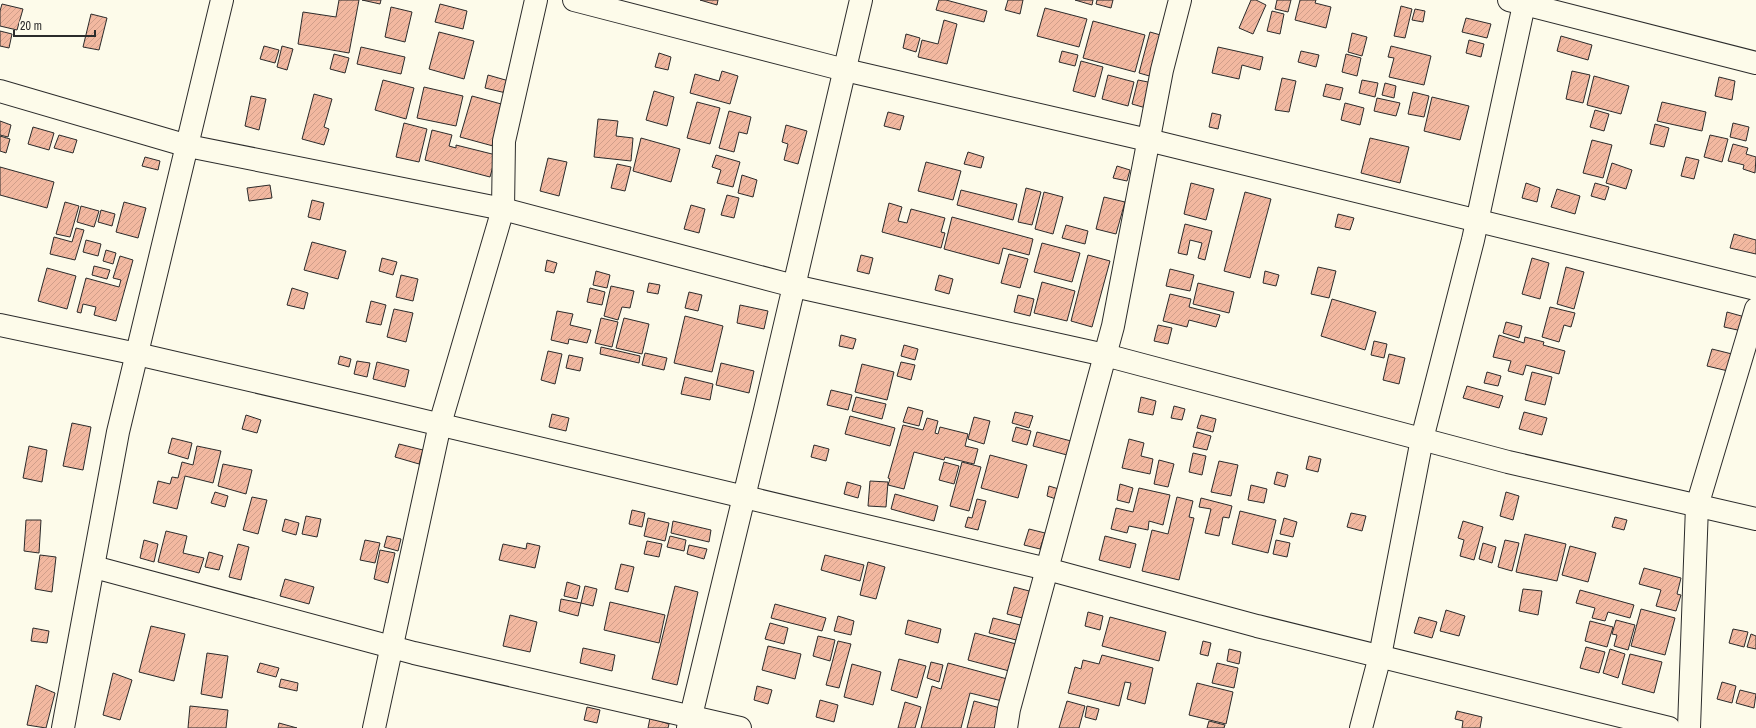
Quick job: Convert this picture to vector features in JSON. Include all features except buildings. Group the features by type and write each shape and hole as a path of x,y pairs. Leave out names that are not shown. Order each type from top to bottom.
{"street":[{"path":"63,728 118,432 222,0"},
{"path":"374,728 440,424 503,209 504,141 536,0"},
{"path":"574,0 845,70 1148,140 1756,289"},
{"path":"689,722 861,0"},
{"path":"1006,728 1047,569 1113,326 1162,70 1180,0"},
{"path":"1361,728 1380,656 1422,439 1478,220 1520,1 1756,63"},
{"path":"0,91 188,146 503,209 794,286 1105,355 1508,462 1756,519"},
{"path":"1689,728 1697,506 1756,309"},
{"path":"0,325 138,354 440,424 1047,569 1257,626 1380,656 1593,718 1669,728"},
{"path":"94,567 391,647 689,722 740,728"}]}
